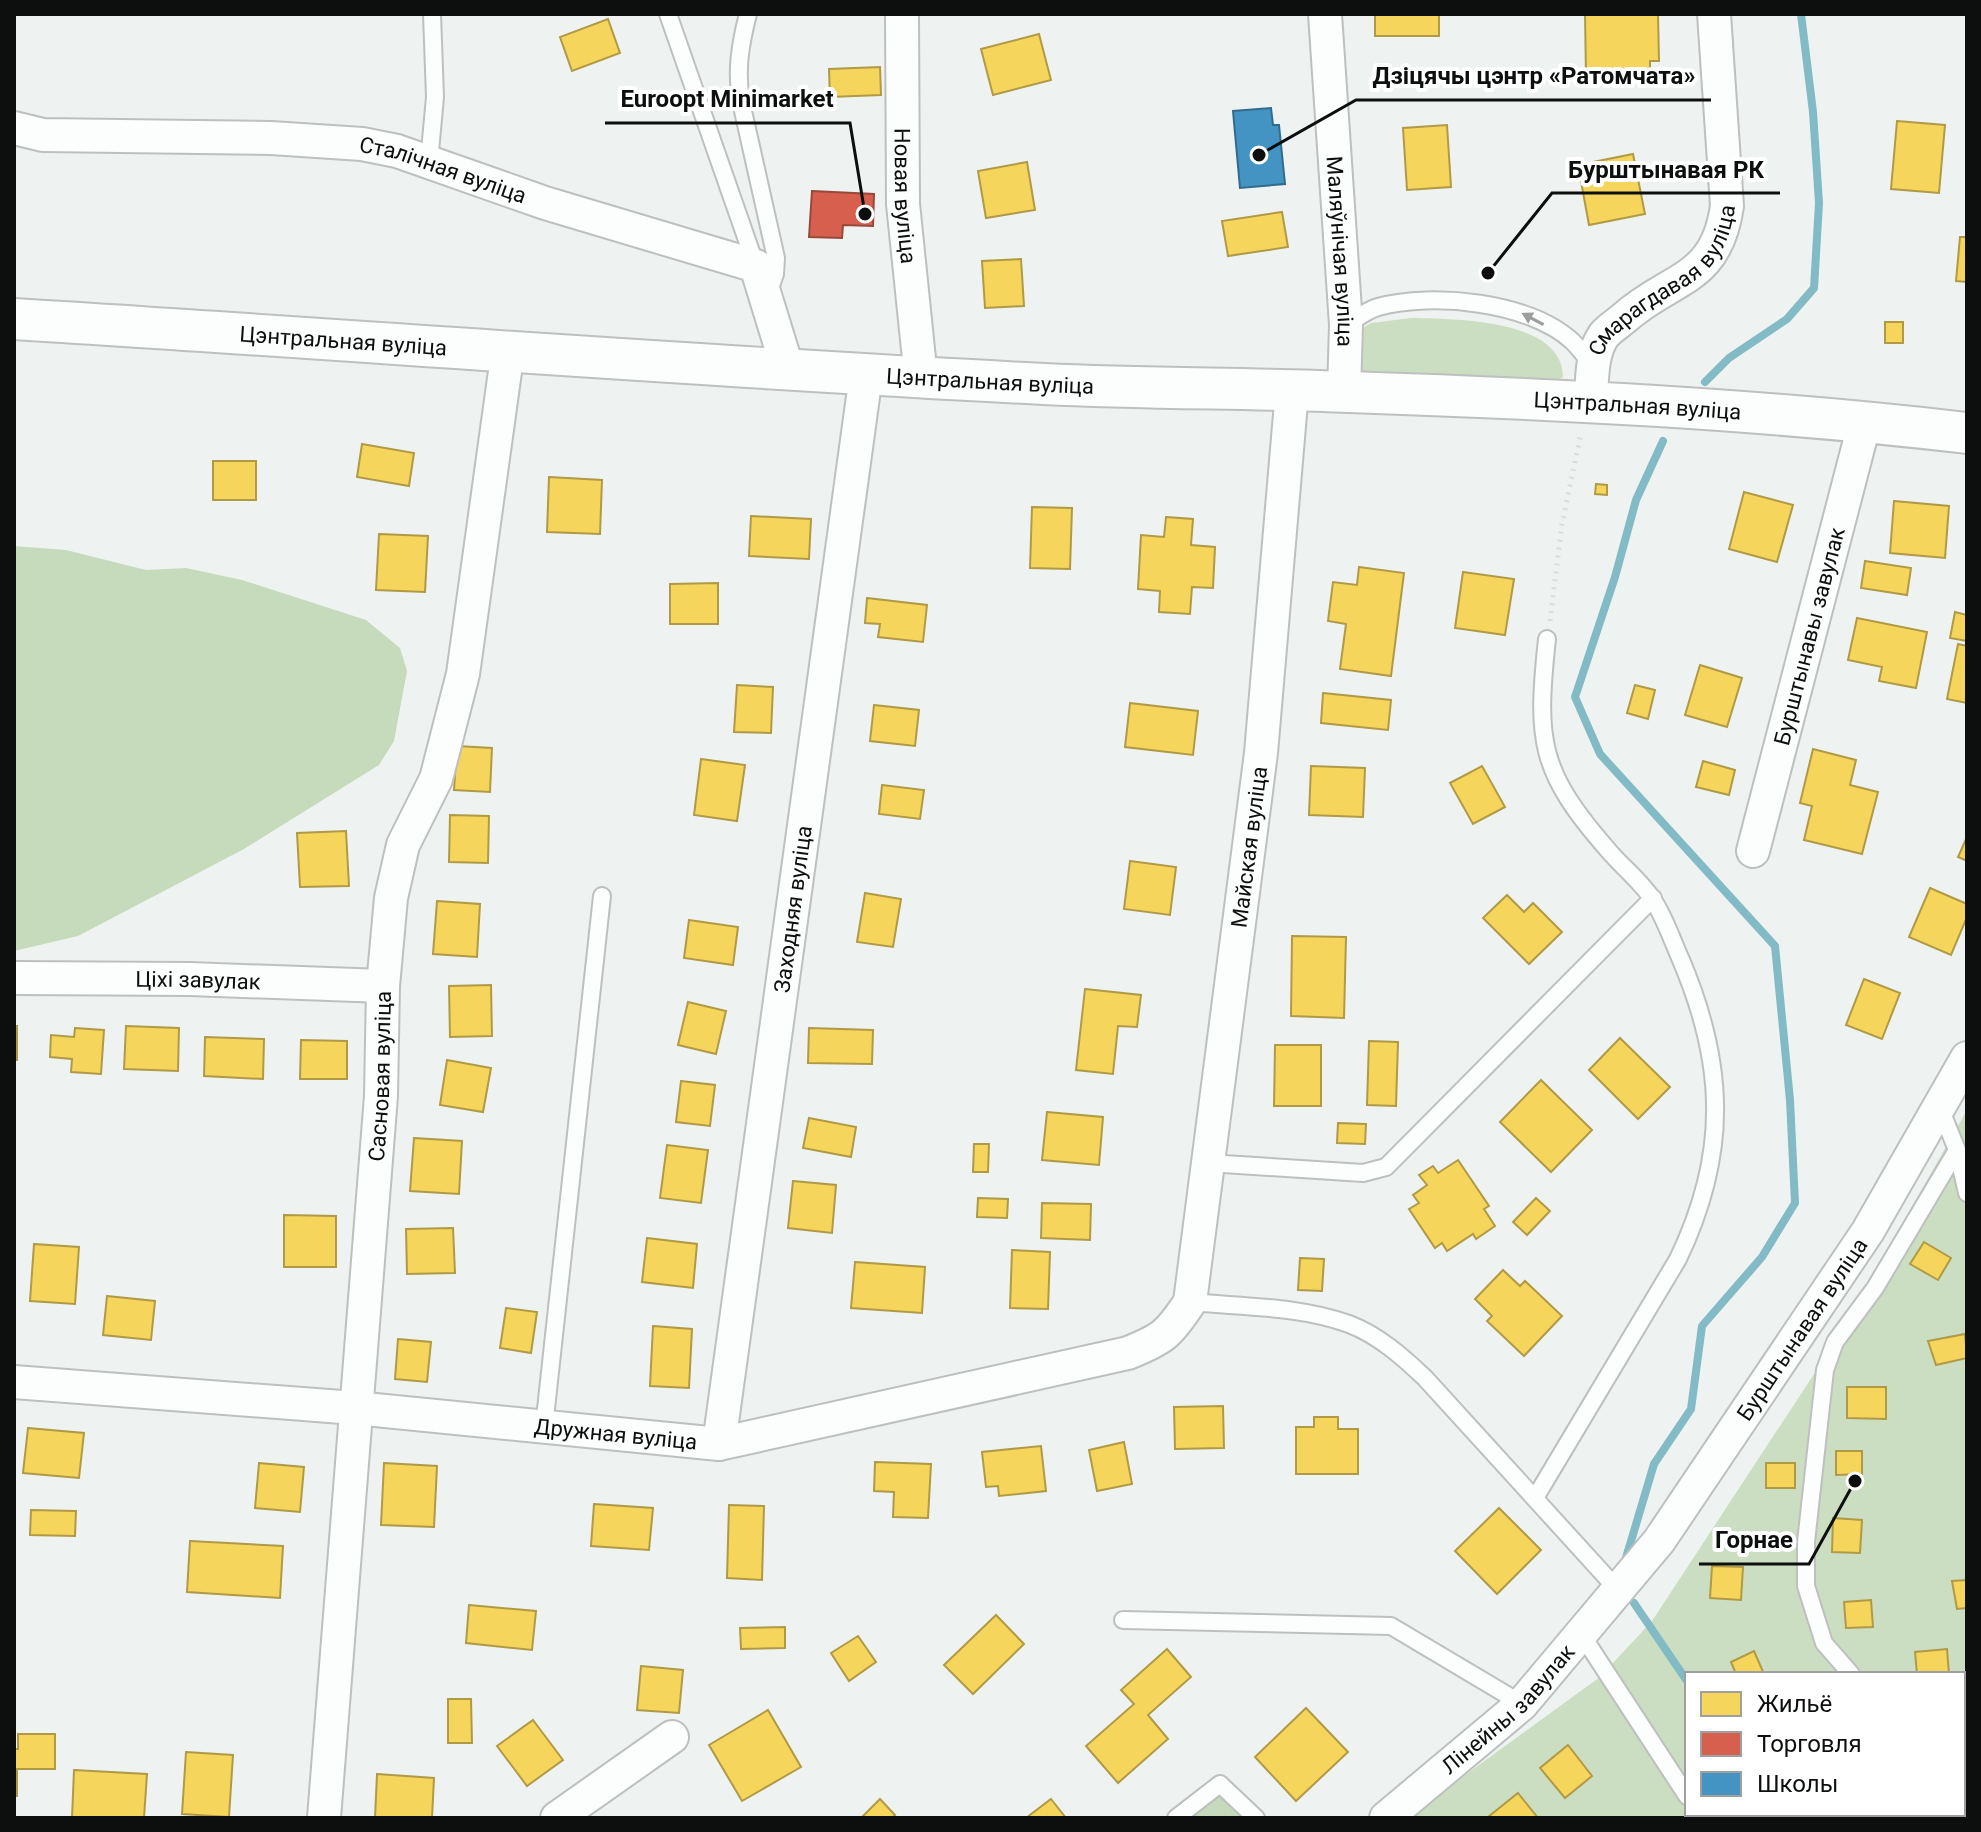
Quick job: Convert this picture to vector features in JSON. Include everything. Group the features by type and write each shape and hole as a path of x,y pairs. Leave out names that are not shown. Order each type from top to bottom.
{"street":[{"name":"Новая вуліца","path":"902,14 903,204 921,378"},
{"name":"Маляўнічая вуліца","path":"1325,14 1346,325 1344,392"},
{"name":"Смарагдавая вуліца","path":"1592,384 1604,336 1634,308 1699,269 1716,248 1723,230 1727,206 1714,14"},
{"name":"Сталічная вуліца","path":"14,128 43,135 328,140 397,151 545,203 756,266"},
{"path":"756,266 788,370"},
{"name":"Цэнтральная вуліца","path":"14,319 1051,385 1344,392 1592,384 1967,433"},
{"name":"Сасновая вуліца","path":"324,1818 381,1096 383,986 391,898 403,845 436,779 463,674 508,350"},
{"name":"Заходняя вуліца","path":"719,1444 866,375"},
{"name":"Майская вуліца","path":"1190,1302 1261,753 1292,391"},
{"name":"Бурштынавы завулак","path":"1753,851 1865,421"},
{"name":"Ціхі завулак","path":"14,978 190,979 383,986"},
{"name":"Бурштынавая вуліца","path":"1618,1590 1659,1541 1868,1231 1967,1058"},
{"name":"Дружная вуліца","path":"14,1382 355,1408 719,1444 1128,1353 1159,1341 1175,1325 1190,1302"},
{"name":"Лінейны завулак","path":"1386,1818 1522,1704 1618,1590"},
{"path":"557,1818 672,1737"}],"lane":[{"path":"429,162 435,97 432,14"},
{"path":"668,14 756,266"},
{"path":"748,14 738,52 737,77 776,258 775,274 766,299"},
{"path":"1346,325 1375,308 1423,300 1472,303 1518,311 1571,340 1592,384"},
{"path":"1535,1498 1678,1259 1694,1227 1708,1182 1715,1141 1715,1099 1709,1041 1699,1002 1653,898 1574,810 1553,776 1543,739 1542,693 1547,639"},
{"path":"544,1427 602,896"},
{"path":"1208,1163 1363,1173 1386,1167 1653,898"},
{"path":"1940,1108 1957,1150 1967,1193"},
{"path":"1849,1672 1824,1643 1806,1586 1806,1542 1825,1370 1835,1342 1875,1288 1957,1150"},
{"path":"1190,1302 1304,1312 1351,1325 1397,1352 1425,1378 1618,1590"},
{"path":"1123,1620 1391,1626 1522,1704"},
{"path":"1582,1635 1685,1793"},
{"path":"1176,1818 1220,1784 1256,1818"}],"path":[{"path":"1547,639 1562,524 1592,384"}],"green space":[{"path":"1411,318 1477,322 1526,333 1545,343 1558,358 1563,377 1554,382 1365,375 1358,367 1358,348 1363,328 1371,323"},
{"path":"14,546 66,550 146,570 186,568 242,580 366,620 400,648 407,671 394,741 379,765 244,849 78,936 14,951"},
{"path":"1967,1110 1967,1818 1406,1818 1600,1677 1652,1621 1835,1342"},
{"path":"1220,1792 1247,1818 1187,1818"}],"building: Жильё":[{"path":"1375,14 1439,14 1439,36 1375,36"},
{"path":"1585,14 1658,14 1659,61 1650,61 1650,75 1586,76"},
{"path":"608,19 620,53 572,71 560,37"},
{"path":"1039,34 1051,80 993,95 981,49"},
{"path":"880,67 881,95 830,97 829,69"},
{"path":"1897,121 1945,125 1939,193 1891,189"},
{"path":"1447,125 1451,187 1407,190 1403,128"},
{"path":"1633,154 1645,214 1589,225 1578,165"},
{"path":"1027,162 1035,210 986,218 978,171"},
{"path":"1282,212 1288,247 1228,256 1222,221"},
{"path":"1960,237 1967,237 1967,282 1956,281"},
{"path":"1021,259 1024,306 985,308 982,261"},
{"path":"1885,322 1903,322 1903,343 1885,343"},
{"path":"362,444 414,453 409,486 357,477"},
{"path":"213,461 256,461 256,500 213,500"},
{"path":"549,477 602,480 600,534 547,532"},
{"path":"1596,484 1607,485 1607,495 1595,494"},
{"path":"1744,492 1793,505 1777,562 1729,549"},
{"path":"1894,501 1949,506 1945,558 1890,553"},
{"path":"1032,507 1072,508 1070,569 1030,568"},
{"path":"751,516 811,519 809,559 749,556"},
{"path":"1166,517 1193,519 1191,545 1215,547 1213,588 1192,587 1190,614 1159,612 1160,591 1138,589 1141,535 1164,537"},
{"path":"379,534 428,536 425,592 376,590"},
{"path":"1865,561 1911,568 1907,595 1861,588"},
{"path":"1359,567 1404,573 1391,676 1340,669 1346,624 1328,621 1333,582 1357,585"},
{"path":"1463,572 1514,579 1505,635 1455,628"},
{"path":"718,583 718,624 670,624 670,584"},
{"path":"867,598 927,605 923,642 878,637 880,624 865,623"},
{"path":"1955,612 1967,615 1967,641 1950,638"},
{"path":"1857,618 1927,632 1916,688 1879,681 1882,667 1848,660"},
{"path":"1958,644 1967,646 1967,703 1947,699"},
{"path":"1700,665 1742,678 1727,727 1685,715"},
{"path":"737,685 773,687 771,733 734,732"},
{"path":"1635,685 1655,690 1648,719 1627,713"},
{"path":"1323,693 1391,700 1388,730 1321,723"},
{"path":"1130,703 1198,711 1193,755 1125,747"},
{"path":"874,705 919,710 915,746 870,741"},
{"path":"457,746 492,748 490,792 454,790"},
{"path":"1813,749 1856,760 1850,785 1878,792 1862,854 1804,840 1812,806 1800,803"},
{"path":"701,759 745,765 737,821 694,815"},
{"path":"1703,761 1735,770 1729,795 1696,787"},
{"path":"1311,766 1365,768 1363,817 1309,815"},
{"path":"1482,766 1505,807 1473,824 1450,783"},
{"path":"882,785 924,790 920,819 879,814"},
{"path":"450,815 489,816 488,863 449,862"},
{"path":"346,831 349,886 300,887 297,833"},
{"path":"1967,837 1967,861 1958,857"},
{"path":"1130,861 1176,867 1170,915 1124,909"},
{"path":"1930,888 1967,904 1967,917 1951,955 1909,937"},
{"path":"865,893 901,899 893,947 857,942"},
{"path":"1507,895 1524,912 1533,903 1562,932 1529,964 1483,918"},
{"path":"437,901 480,904 477,957 433,954"},
{"path":"689,920 738,927 733,965 684,958"},
{"path":"1292,936 1346,937 1344,1018 1291,1016"},
{"path":"1864,979 1900,993 1882,1039 1846,1025"},
{"path":"491,985 492,1036 450,1037 449,986"},
{"path":"1085,989 1141,995 1137,1027 1118,1026 1113,1074 1076,1070"},
{"path":"688,1002 726,1011 716,1054 678,1045"},
{"path":"14,1026 17,1026 17,1060 14,1060"},
{"path":"126,1026 179,1028 178,1071 124,1069"},
{"path":"75,1028 104,1030 101,1074 71,1072 72,1059 50,1057 51,1035 74,1037"},
{"path":"809,1028 873,1030 872,1064 808,1063"},
{"path":"205,1037 264,1039 263,1079 204,1076"},
{"path":"1620,1038 1670,1087 1638,1119 1589,1070"},
{"path":"301,1040 347,1041 347,1079 300,1079"},
{"path":"1369,1041 1398,1042 1396,1106 1367,1105"},
{"path":"1275,1045 1321,1045 1321,1106 1274,1106"},
{"path":"447,1060 491,1068 483,1112 440,1105"},
{"path":"1541,1080 1592,1130 1551,1172 1500,1122"},
{"path":"681,1081 715,1085 710,1126 676,1122"},
{"path":"1047,1112 1103,1117 1099,1165 1042,1160"},
{"path":"809,1118 856,1127 851,1157 803,1148"},
{"path":"1338,1123 1366,1124 1365,1144 1337,1143"},
{"path":"414,1138 462,1141 459,1194 410,1191"},
{"path":"974,1144 989,1144 988,1172 973,1172"},
{"path":"667,1145 708,1150 701,1203 660,1198"},
{"path":"1458,1160 1489,1206 1484,1209 1495,1226 1476,1239 1473,1234 1447,1251 1442,1243 1435,1248 1409,1209 1419,1203 1413,1195 1427,1185 1419,1175 1433,1166 1438,1173"},
{"path":"793,1181 836,1185 832,1233 788,1228"},
{"path":"978,1198 1008,1199 1007,1218 977,1217"},
{"path":"1536,1198 1550,1211 1527,1235 1513,1222"},
{"path":"1042,1203 1091,1204 1090,1240 1041,1238"},
{"path":"284,1215 336,1216 336,1267 284,1267"},
{"path":"453,1228 455,1273 407,1274 406,1229"},
{"path":"647,1238 697,1244 693,1288 642,1282"},
{"path":"1924,1242 1951,1258 1938,1280 1910,1264"},
{"path":"34,1244 79,1247 75,1304 30,1301"},
{"path":"1012,1250 1050,1252 1048,1309 1010,1308"},
{"path":"1300,1258 1324,1259 1322,1291 1298,1290"},
{"path":"855,1262 925,1267 922,1313 851,1308"},
{"path":"1503,1270 1520,1286 1525,1281 1562,1316 1524,1356 1487,1321 1492,1316 1475,1299"},
{"path":"107,1296 155,1301 151,1340 103,1335"},
{"path":"506,1308 537,1312 531,1353 500,1348"},
{"path":"653,1326 692,1329 689,1388 650,1386"},
{"path":"1965,1334 1967,1358 1936,1365 1928,1341"},
{"path":"398,1339 431,1342 427,1382 395,1379"},
{"path":"1847,1387 1886,1387 1886,1419 1847,1418"},
{"path":"1223,1406 1224,1448 1175,1449 1174,1407"},
{"path":"1314,1417 1338,1417 1338,1429 1358,1429 1358,1474 1296,1474 1296,1427 1314,1427"},
{"path":"28,1428 84,1433 79,1478 23,1473"},
{"path":"1124,1442 1132,1484 1097,1491 1089,1450"},
{"path":"1041,1446 1046,1491 999,1496 998,1486 986,1487 982,1452"},
{"path":"1836,1451 1862,1451 1862,1474 1836,1475"},
{"path":"875,1462 931,1464 928,1518 893,1517 894,1492 874,1491"},
{"path":"259,1463 304,1467 300,1512 255,1508"},
{"path":"384,1463 437,1466 434,1527 381,1525"},
{"path":"1766,1463 1795,1463 1795,1488 1766,1488"},
{"path":"594,1504 653,1508 649,1550 591,1546"},
{"path":"729,1505 764,1506 762,1580 727,1578"},
{"path":"1499,1508 1541,1550 1497,1594 1455,1551"},
{"path":"31,1510 76,1511 75,1536 30,1535"},
{"path":"1833,1518 1862,1520 1860,1553 1832,1552"},
{"path":"190,1541 283,1546 280,1598 187,1592"},
{"path":"1712,1566 1743,1567 1741,1600 1710,1598"},
{"path":"1967,1580 1967,1608 1957,1609 1952,1581"},
{"path":"1871,1600 1873,1627 1846,1628 1844,1602"},
{"path":"469,1605 536,1611 532,1650 466,1643"},
{"path":"996,1615 1024,1644 973,1694 944,1665"},
{"path":"785,1627 785,1648 741,1649 740,1628"},
{"path":"858,1636 876,1662 849,1681 831,1653"},
{"path":"1167,1649 1191,1677 1148,1715 1168,1739 1118,1783 1086,1746 1134,1704 1121,1690"},
{"path":"1947,1649 1949,1672 1917,1672 1915,1652"},
{"path":"1754,1651 1763,1672 1735,1672 1731,1662"},
{"path":"641,1666 683,1670 679,1713 637,1710"},
{"path":"448,1699 471,1699 472,1743 448,1743"},
{"path":"1306,1708 1348,1752 1296,1801 1255,1757"},
{"path":"768,1710 801,1767 742,1801 709,1745"},
{"path":"533,1720 563,1760 527,1786 497,1746"},
{"path":"18,1734 55,1734 55,1769 17,1769 17,1796 14,1796 14,1749 18,1749"},
{"path":"1568,1745 1592,1776 1565,1798 1540,1768"},
{"path":"186,1752 233,1755 229,1817 182,1814"},
{"path":"1965,1762 1967,1763 1965,1786"},
{"path":"74,1770 147,1774 144,1818 72,1818"},
{"path":"377,1774 434,1778 432,1818 375,1818"},
{"path":"1518,1793 1538,1818 1488,1818 1488,1817"},
{"path":"880,1799 895,1815 892,1818 861,1818"},
{"path":"1051,1799 1066,1818 1026,1818"},
{"path":"1872,1816 1905,1816 1904,1818"}],"building: Торговля":[{"path":"812,191 874,194 873,226 843,225 842,238 809,237"}],"building: Школы":[{"path":"1271,108 1273,125 1279,125 1285,184 1240,188 1233,111"}],"waterway":[{"path":"1705,382 1729,358 1787,319 1814,288 1819,203 1813,112 1801,14"},
{"path":"1626,1558 1654,1464 1691,1409 1702,1326 1762,1257 1795,1203 1790,1100 1775,946 1600,754 1575,697 1615,577 1636,500 1663,441"},
{"path":"1634,1603 1685,1678"}],"place":[{"name":"Дзіцячы цэнтр «Ратомчата»","path":"1259,155"},
{"name":"Euroopt Minimarket","path":"865,214"},
{"name":"Бурштынавая РК","path":"1488,273"},
{"name":"Горнае","path":"1855,1481"}]}
